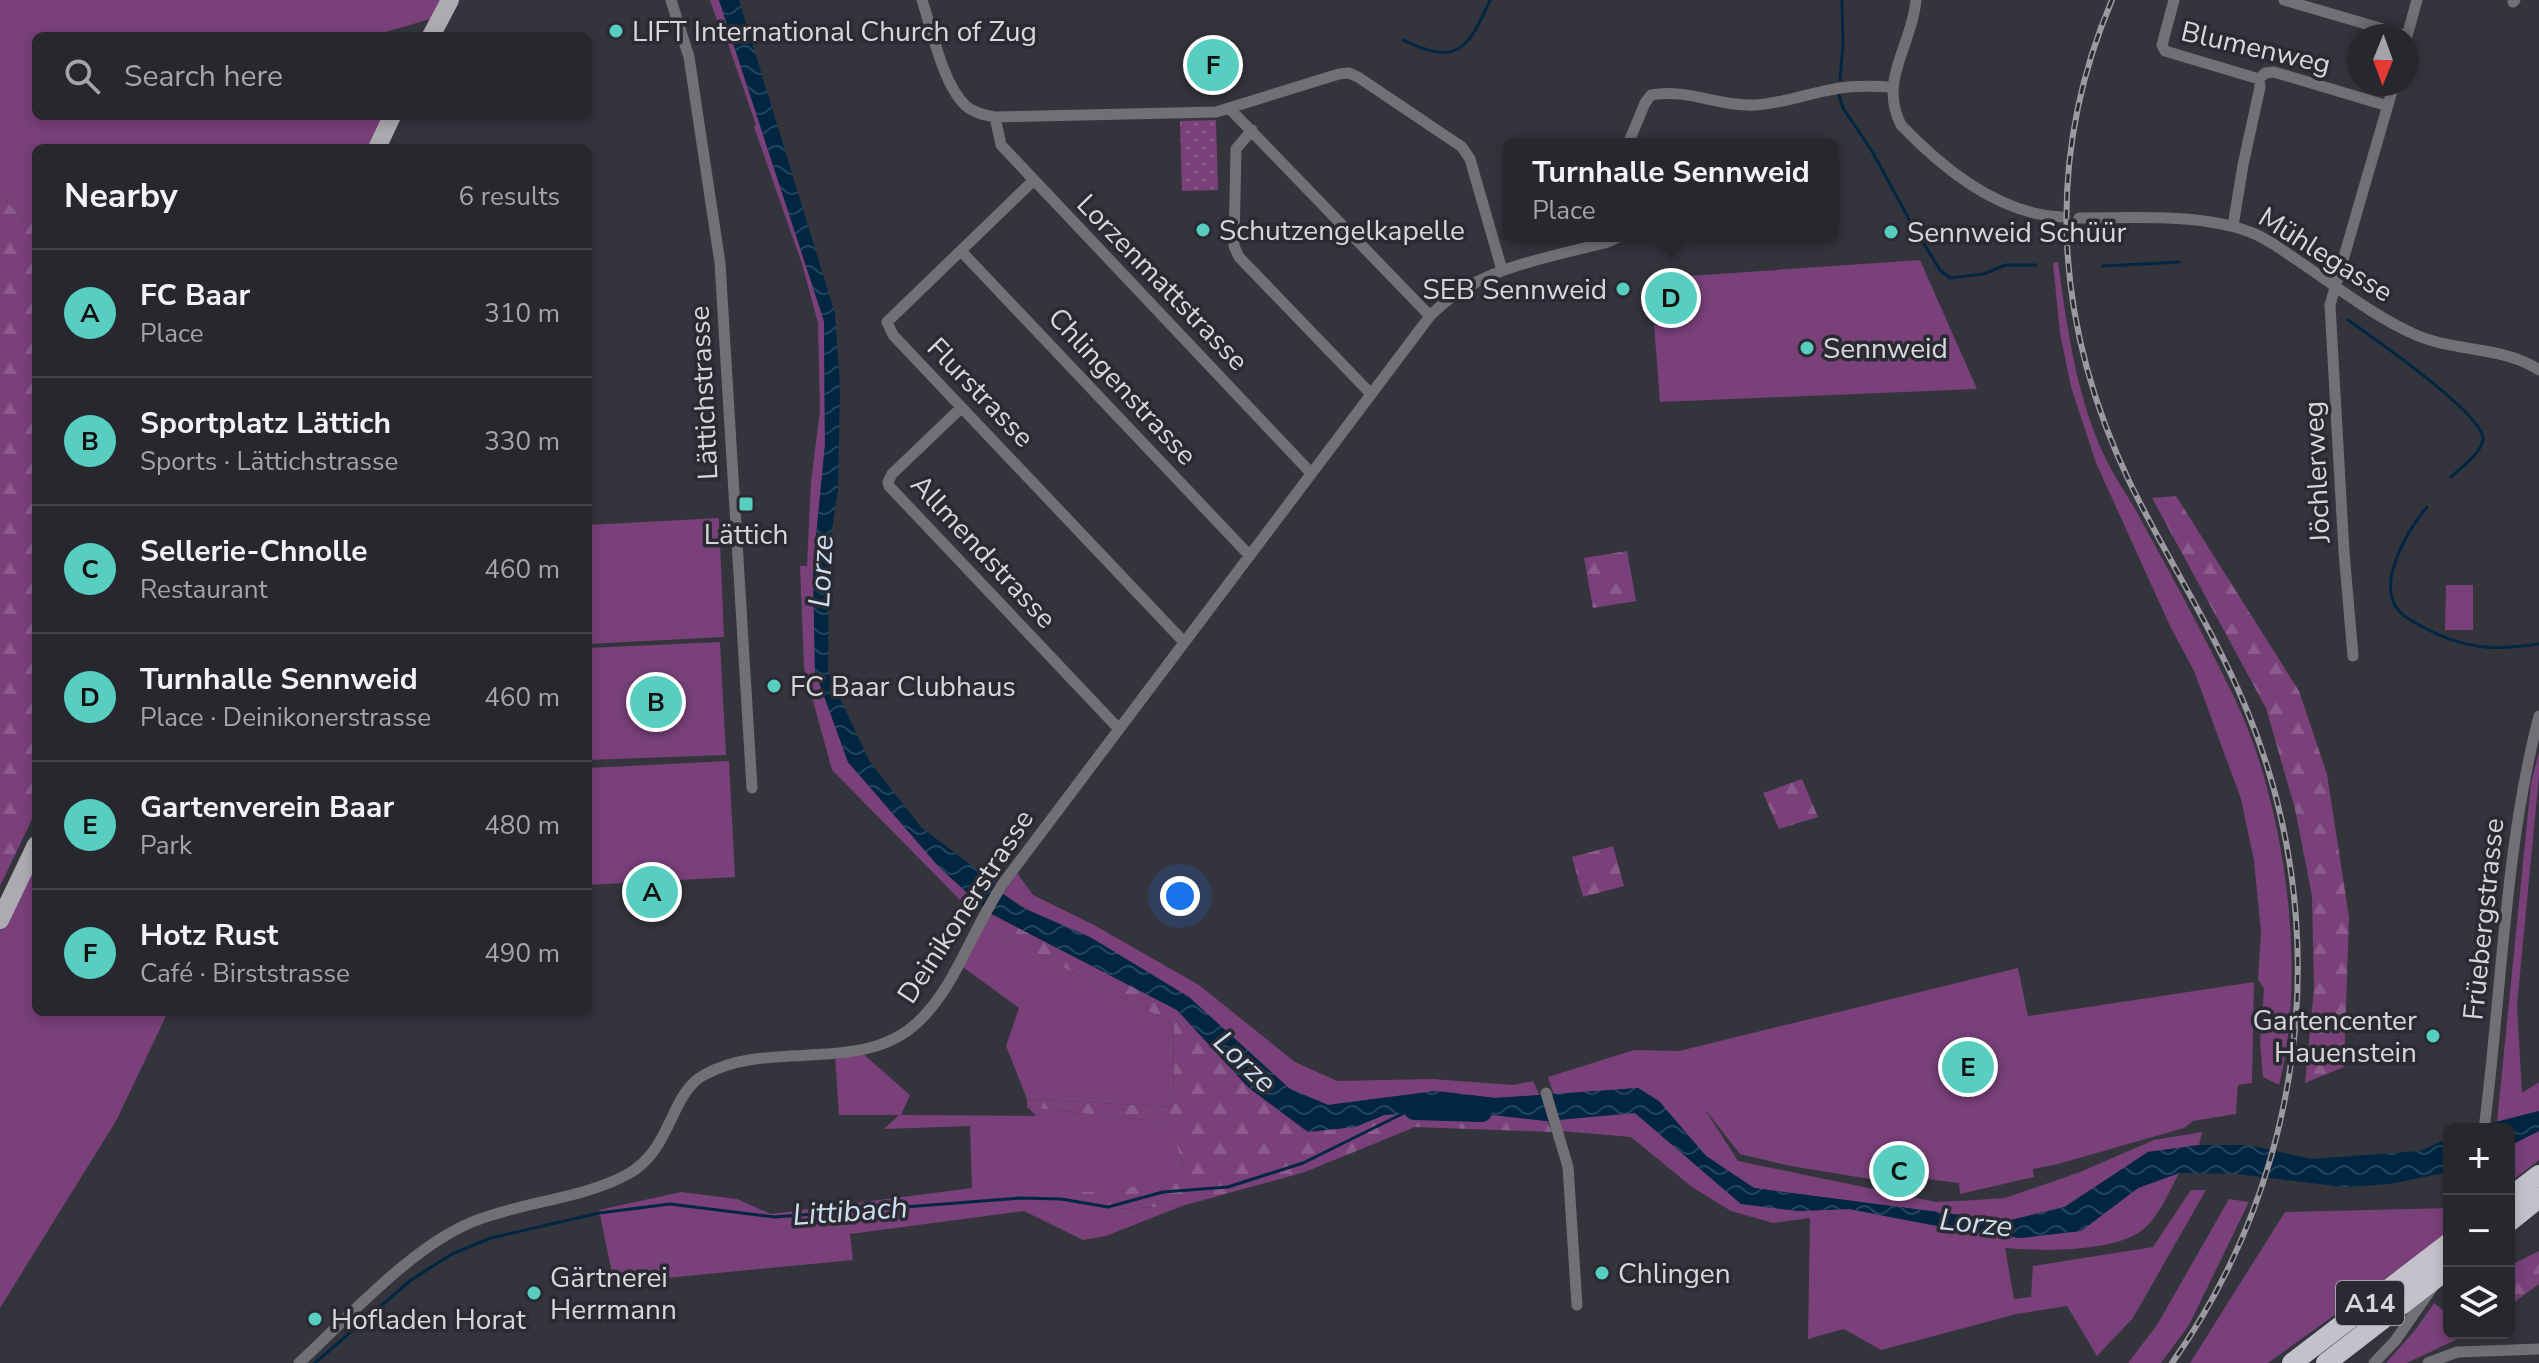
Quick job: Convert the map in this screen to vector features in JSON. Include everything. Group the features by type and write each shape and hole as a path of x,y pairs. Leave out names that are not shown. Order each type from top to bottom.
{"highway":[{"path":"2513,1195 2539,1175"},
{"path":"2515,1217 2539,1198"},
{"name":"A14","path":"2292,1363 2443,1248"},
{"name":"A14","path":"2326,1363 2443,1273"}],"main road":[{"path":"433,32 450,0"},
{"path":"379,144 390,120"},
{"path":"0,920 32,853"}],"street":[{"name":"Lättichstrasse","path":"671,0 689,57 720,263 752,788"},
{"path":"922,0 957,96 967,107 995,117 1216,112 1339,74 1349,73 1358,77 1462,147 1470,159 1502,270"},
{"path":"1916,0 1911,27 1891,87 1894,112 1901,125 1987,196 2023,212 2061,217"},
{"name":"Blumenweg","path":"2174,0 2162,45 2165,51 2259,79 2265,73 2274,72 2388,106"},
{"path":"2284,0 2366,24"},
{"path":"2410,24 2417,0"},
{"path":"2233,226 2259,79"},
{"path":"1630,138 1640,112 1651,95 1679,93 1735,106 1785,102 1847,87 1891,87"},
{"name":"Jöchlerweg","path":"2353,656 2330,305 2391,96"},
{"path":"1229,108 1430,316"},
{"name":"Lorzenmattstrasse","path":"995,117 1001,145 1311,473"},
{"path":"1252,130 1236,149 1234,246 1239,257 1371,394"},
{"name":"Flurstrasse","path":"1034,180 887,322 893,335 1183,641"},
{"name":"Mühlegasse","path":"2079,218 2165,218 2233,226 2272,243 2387,321 2420,336 2509,356 2539,370"},
{"name":"Deinikonerstrasse","path":"299,1363 439,1238 474,1221 603,1184 629,1173 651,1156 666,1134 683,1096 700,1077 724,1065 753,1057 882,1045 917,1023 950,982 1000,887 1430,316 1449,297 1474,281 1502,270 1608,242"},
{"name":"Chlingenstrasse","path":"961,251 1249,555"},
{"name":"Allmendstrasse","path":"961,408 892,474 889,486 1118,728"},
{"name":"Früebergstrasse","path":"2485,1123 2510,869 2527,765 2539,716"},
{"path":"1546,1093 1568,1167 1577,1305"},
{"path":"2376,1361 2426,1298 2443,1267"},
{"path":"2428,1363 2457,1352 2539,1349"}],"green space":[{"path":"0,0 441,0 430,19 386,32 32,32 32,120 380,120 369,144 32,144 32,223 0,195"},
{"path":"710,0 719,0 824,321 825,445 813,568 815,671 848,762 940,868 978,903 973,913 832,770 804,668 800,566 807,566 811,481 820,411 818,323 802,264 754,127 756,125"},
{"path":"1216,120 1218,190 1182,191 1180,121"},
{"path":"0,195 32,223 32,819 0,886"},
{"name":"Sennweid","path":"1920,260 1977,389 1660,402 1654,325 1660,325 1661,321 1691,319 1688,276"},
{"path":"2058,262 2074,360 2094,432 2233,695 2266,784 2278,835 2291,939 2287,1040 2279,1085 2263,1077 2260,1042 2264,989 2258,979 2261,933 2254,861 2241,799 2194,671 2170,626 2096,463 2071,387 2060,333 2053,263"},
{"path":"2176,496 2299,691 2327,774 2349,917 2344,1067 2305,1083 2314,989 2312,896 2295,809 2266,708 2152,498"},
{"path":"719,518 724,637 592,644 592,525"},
{"path":"1627,551 1636,601 1593,608 1584,558"},
{"path":"2446,585 2473,585 2473,630 2445,630"},
{"path":"720,642 726,755 592,760 592,648"},
{"path":"2539,752 2517,1005 2522,1093 2539,1082 2539,1111 2497,1122 2531,783"},
{"path":"729,761 735,877 592,885 592,768"},
{"path":"1802,779 1818,817 1779,829 1763,793"},
{"path":"1613,846 1624,886 1583,897 1572,857"},
{"path":"32,864 32,1016 166,1016 116,1121 0,1308 0,931"},
{"path":"1017,873 1033,895 1094,925 1199,985 1295,1062 1337,1081 1432,1079 1513,1085 1533,1081 1540,1096 1495,1098 1436,1091 1328,1105 1290,1089 1246,1050 1003,894"},
{"path":"987,912 1177,1010 1249,1088 1355,1127 1384,1115 1448,1110 1547,1121 1552,1132 1415,1127 1305,1172 1182,1206 1114,1209 1059,1192 1117,1192 1183,1169 1172,1123 1027,1107 1027,1099 1173,1107 1174,1024 983,926"},
{"path":"983,926 1174,1024 1173,1107 1027,1099 1006,1046 1019,1008 960,965"},
{"path":"2018,968 2028,1016 2254,982 2252,1083 2238,1085 2236,1114 2193,1121 2184,1128 2033,1169 2034,1177 1960,1194 1959,1183 1927,1179 1925,1188 1790,1166 1740,1154 1704,1108 1738,1161 1936,1202 2005,1198 2080,1172 2154,1140 2202,1132 2199,1145 2148,1152 2064,1207 2007,1221 1754,1188 1706,1156 1659,1102 1638,1088 1554,1095 1548,1077 1634,1050 1679,1051"},
{"path":"862,1053 910,1095 901,1115 1036,1116 1027,1107 1173,1123 1183,1170 1117,1192 1063,1192 1114,1209 1182,1206 1106,1236 1083,1240 1024,1211 850,1234 853,1260 614,1283 599,1210 681,1192 737,1199 771,1214 972,1188 970,1126 884,1129 899,1115 839,1115 835,1056"},
{"path":"1635,1113 1741,1204 1798,1211 1849,1209 2020,1238 2081,1231 2138,1188 2179,1173 2146,1227 2118,1242 2079,1248 2005,1248 2014,1299 2031,1297 2033,1266 2153,1247 2191,1190 2206,1190 2133,1318 2097,1356 2067,1306 2017,1314 1881,1350 1844,1329 1808,1339 1810,1218 1773,1223 1731,1211 1692,1187 1631,1137 1561,1131 1560,1119"},
{"path":"2539,1131 2539,1160 2515,1178 2515,1143"},
{"path":"2229,1199 2249,1202 2189,1325 2161,1363 2128,1363 2157,1325"},
{"path":"2443,1208 2443,1237 2268,1363 2190,1363 2285,1212"},
{"path":"2539,1251 2539,1284 2515,1302 2515,1267 2515,1263"},
{"path":"2434,1303 2443,1310 2443,1339 2457,1339 2407,1363 2386,1363"}],"water":[{"path":"719,0 739,0 835,314 840,387 838,490 829,549 828,673 870,762 921,827 989,879 1003,894 1021,907 1090,937 1189,997 1290,1089 1328,1105 1436,1091 1495,1098 1638,1088 1659,1101 1706,1156 1754,1188 2007,1221 2065,1207 2148,1152 2199,1145 2249,1145 2311,1159 2420,1151 2443,1141 2443,1173 2389,1184 2344,1187 2238,1174 2179,1173 2138,1188 2081,1231 2020,1238 1849,1209 1798,1211 1741,1204 1635,1113 1547,1121 1448,1110 1384,1115 1355,1127 1308,1132 1249,1088 1177,1010 990,913 940,868 848,762 815,671 813,568 825,445 824,321"},
{"path":"2539,1111 2539,1131 2515,1143 2515,1123 2492,1123"}],"waterway":[{"path":"1403,40 1436,52 1458,48 1475,31 1490,0"},
{"path":"1840,80 1842,0"},
{"path":"1839,95 1843,108 1872,151 1910,221"},
{"path":"1924,244 1940,270 1950,278 1983,274 2006,265 2036,265"},
{"path":"2103,266 2179,262"},
{"path":"2348,320 2425,376 2466,412 2478,427 2483,439 2479,450 2451,477"},
{"path":"2427,507 2412,528 2393,569 2391,596 2398,610 2436,634 2464,644 2492,647 2539,644"},
{"name":"Lorze","path":"1414,1110 1482,1112"},
{"name":"Littibach","path":"315,1363 411,1280 452,1254 491,1238 599,1213 670,1204 775,1217 1020,1198 1061,1199 1108,1207 1163,1192 1228,1187 1303,1163 1404,1113"}],"railway":[{"path":"2112,0 2090,61 2075,122 2068,183 2067,243 2073,304 2086,364 2105,424 2130,483 2205,623 2246,708 2274,790 2291,875 2298,960 2293,1045 2278,1129 2253,1210 2218,1289 2172,1363"}],"place":[{"name":"LIFT International Church of Zug","path":"616,31"},
{"name":"Hotz Rust","path":"1213,65"},
{"name":"Schutzengelkapelle","path":"1203,230"},
{"name":"Sennweid Schüür","path":"1891,232"},
{"name":"SEB Sennweid","path":"1623,289"},
{"name":"Turnhalle Sennweid","path":"1671,298"},
{"name":"Sennweid","path":"1807,348"},
{"name":"Lättich","path":"746,504"},
{"name":"FC Baar Clubhaus","path":"774,686"},
{"name":"Sportplatz Lättich","path":"656,702"},
{"name":"FC Baar","path":"652,892"},
{"name":"Gartencenter Hauenstein","path":"2433,1036"},
{"name":"Gartenverein Baar","path":"1968,1067"},
{"name":"Sellerie-Chnolle","path":"1899,1171"},
{"name":"Chlingen","path":"1602,1273"},
{"name":"Gärtnerei Herrmann","path":"534,1293"},
{"name":"Hofladen Horat","path":"315,1319"}]}
